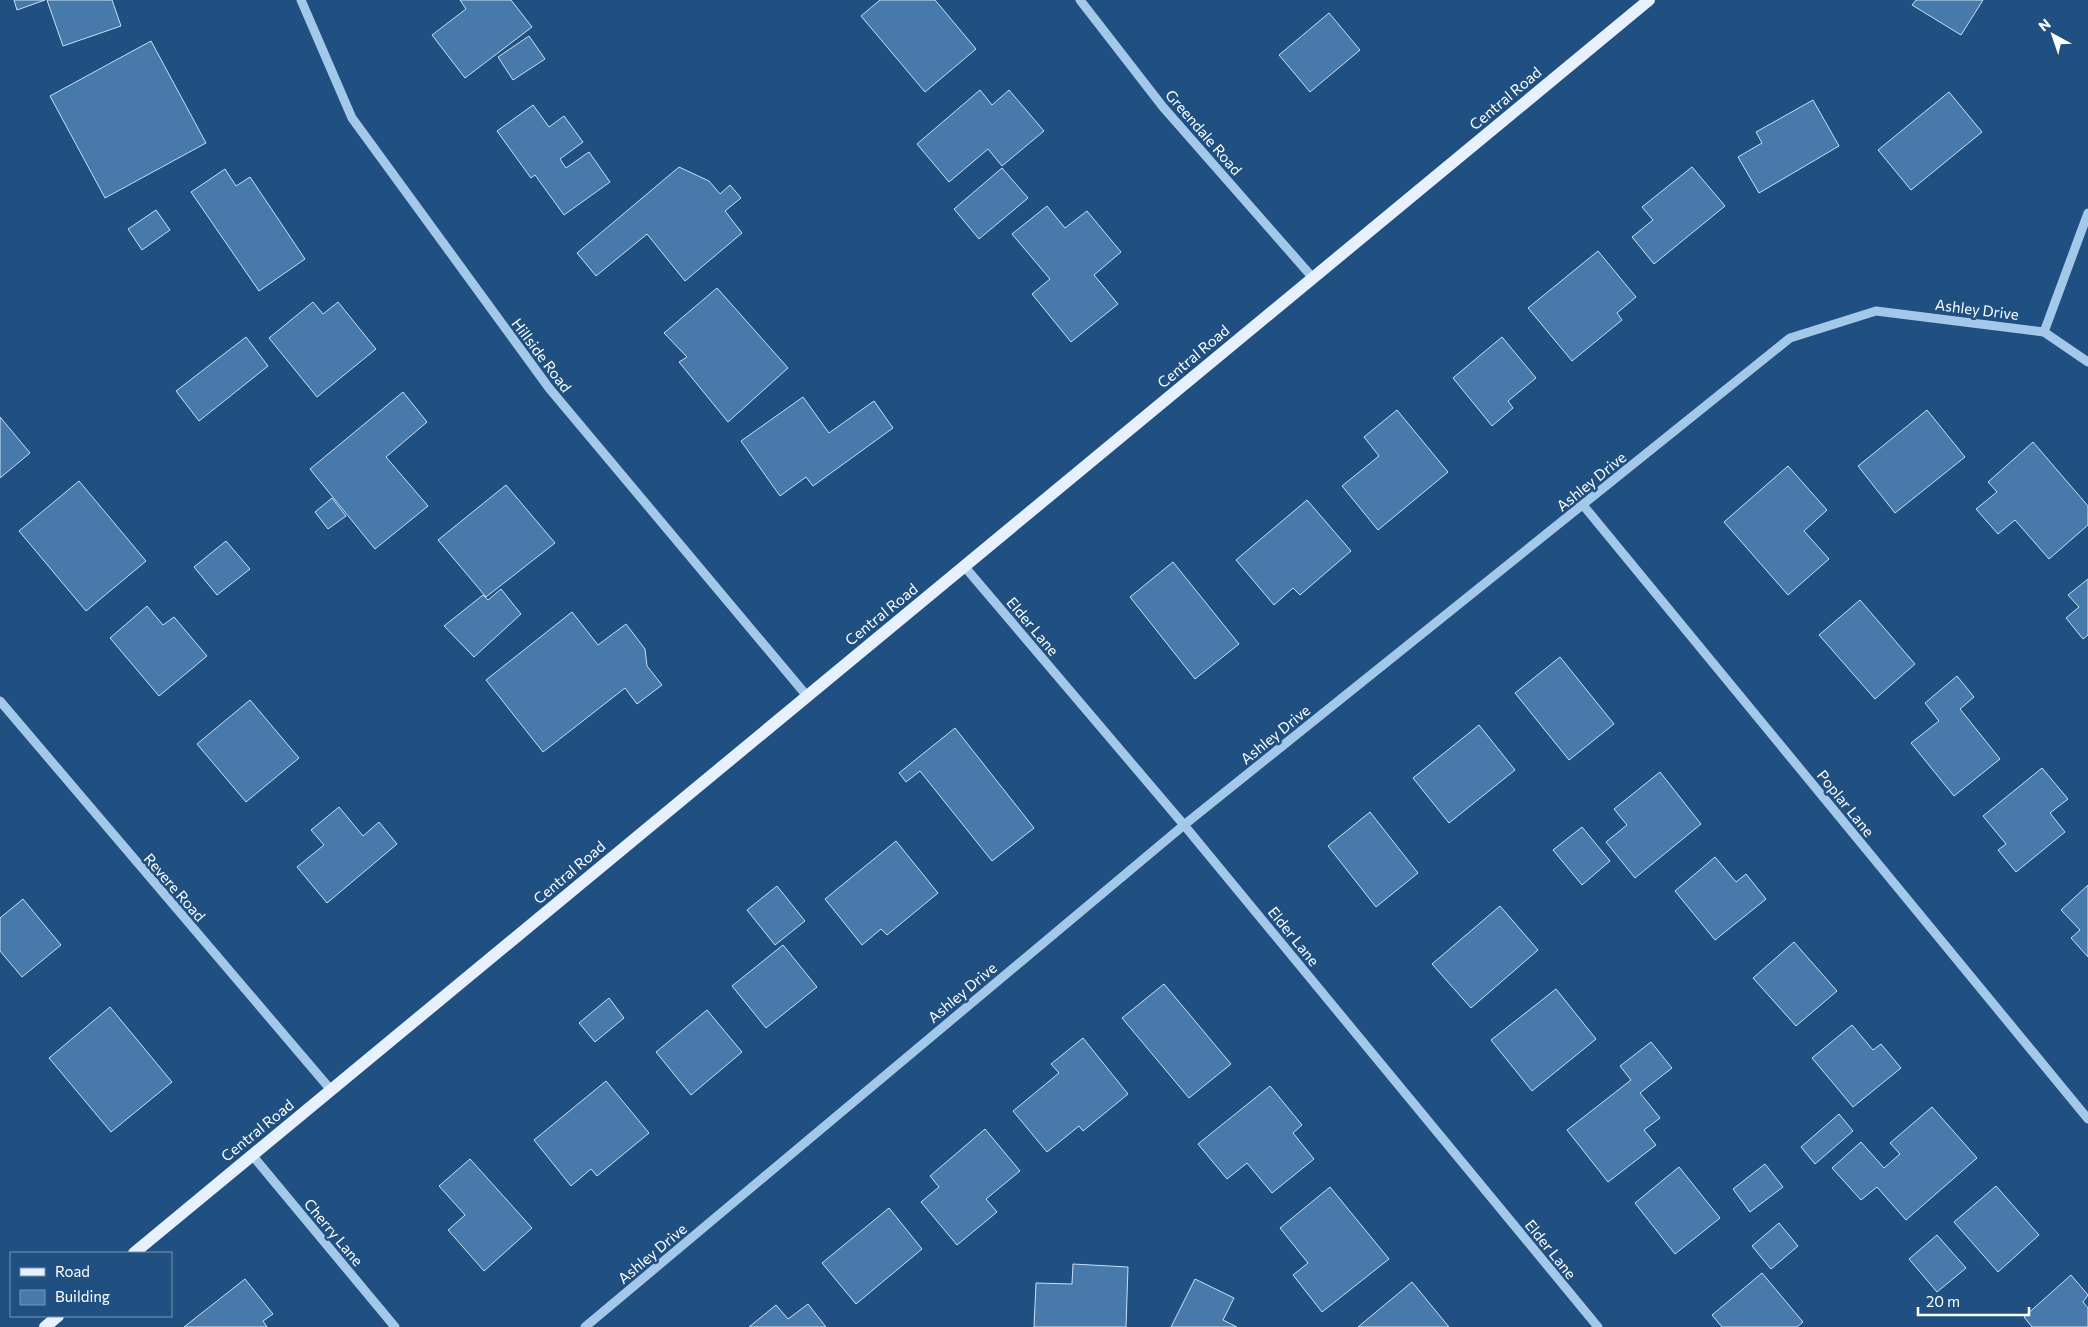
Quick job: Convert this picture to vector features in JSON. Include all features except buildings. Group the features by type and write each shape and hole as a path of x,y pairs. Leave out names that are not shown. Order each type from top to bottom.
{"main road":[{"name":"Central Road","path":"135,1252 1649,0"},
{"path":"45,1327 57,1317"}],"street":[{"name":"Hillside Road","path":"301,0 352,118 369,142 549,388 807,696"},
{"name":"Greendale Road","path":"1080,0 1163,107 1313,278"},
{"path":"2088,212 2044,332 2088,362"},
{"name":"Ashley Drive","path":"585,1327 1184,824 1790,338 1876,311 2044,332"},
{"name":"Poplar Lane","path":"1583,505 2088,1119"},
{"name":"Elder Lane","path":"964,566 1184,824 1598,1327"},
{"name":"Revere Road","path":"0,702 331,1090"},
{"name":"Cherry Lane","path":"252,1155 395,1327"}]}
